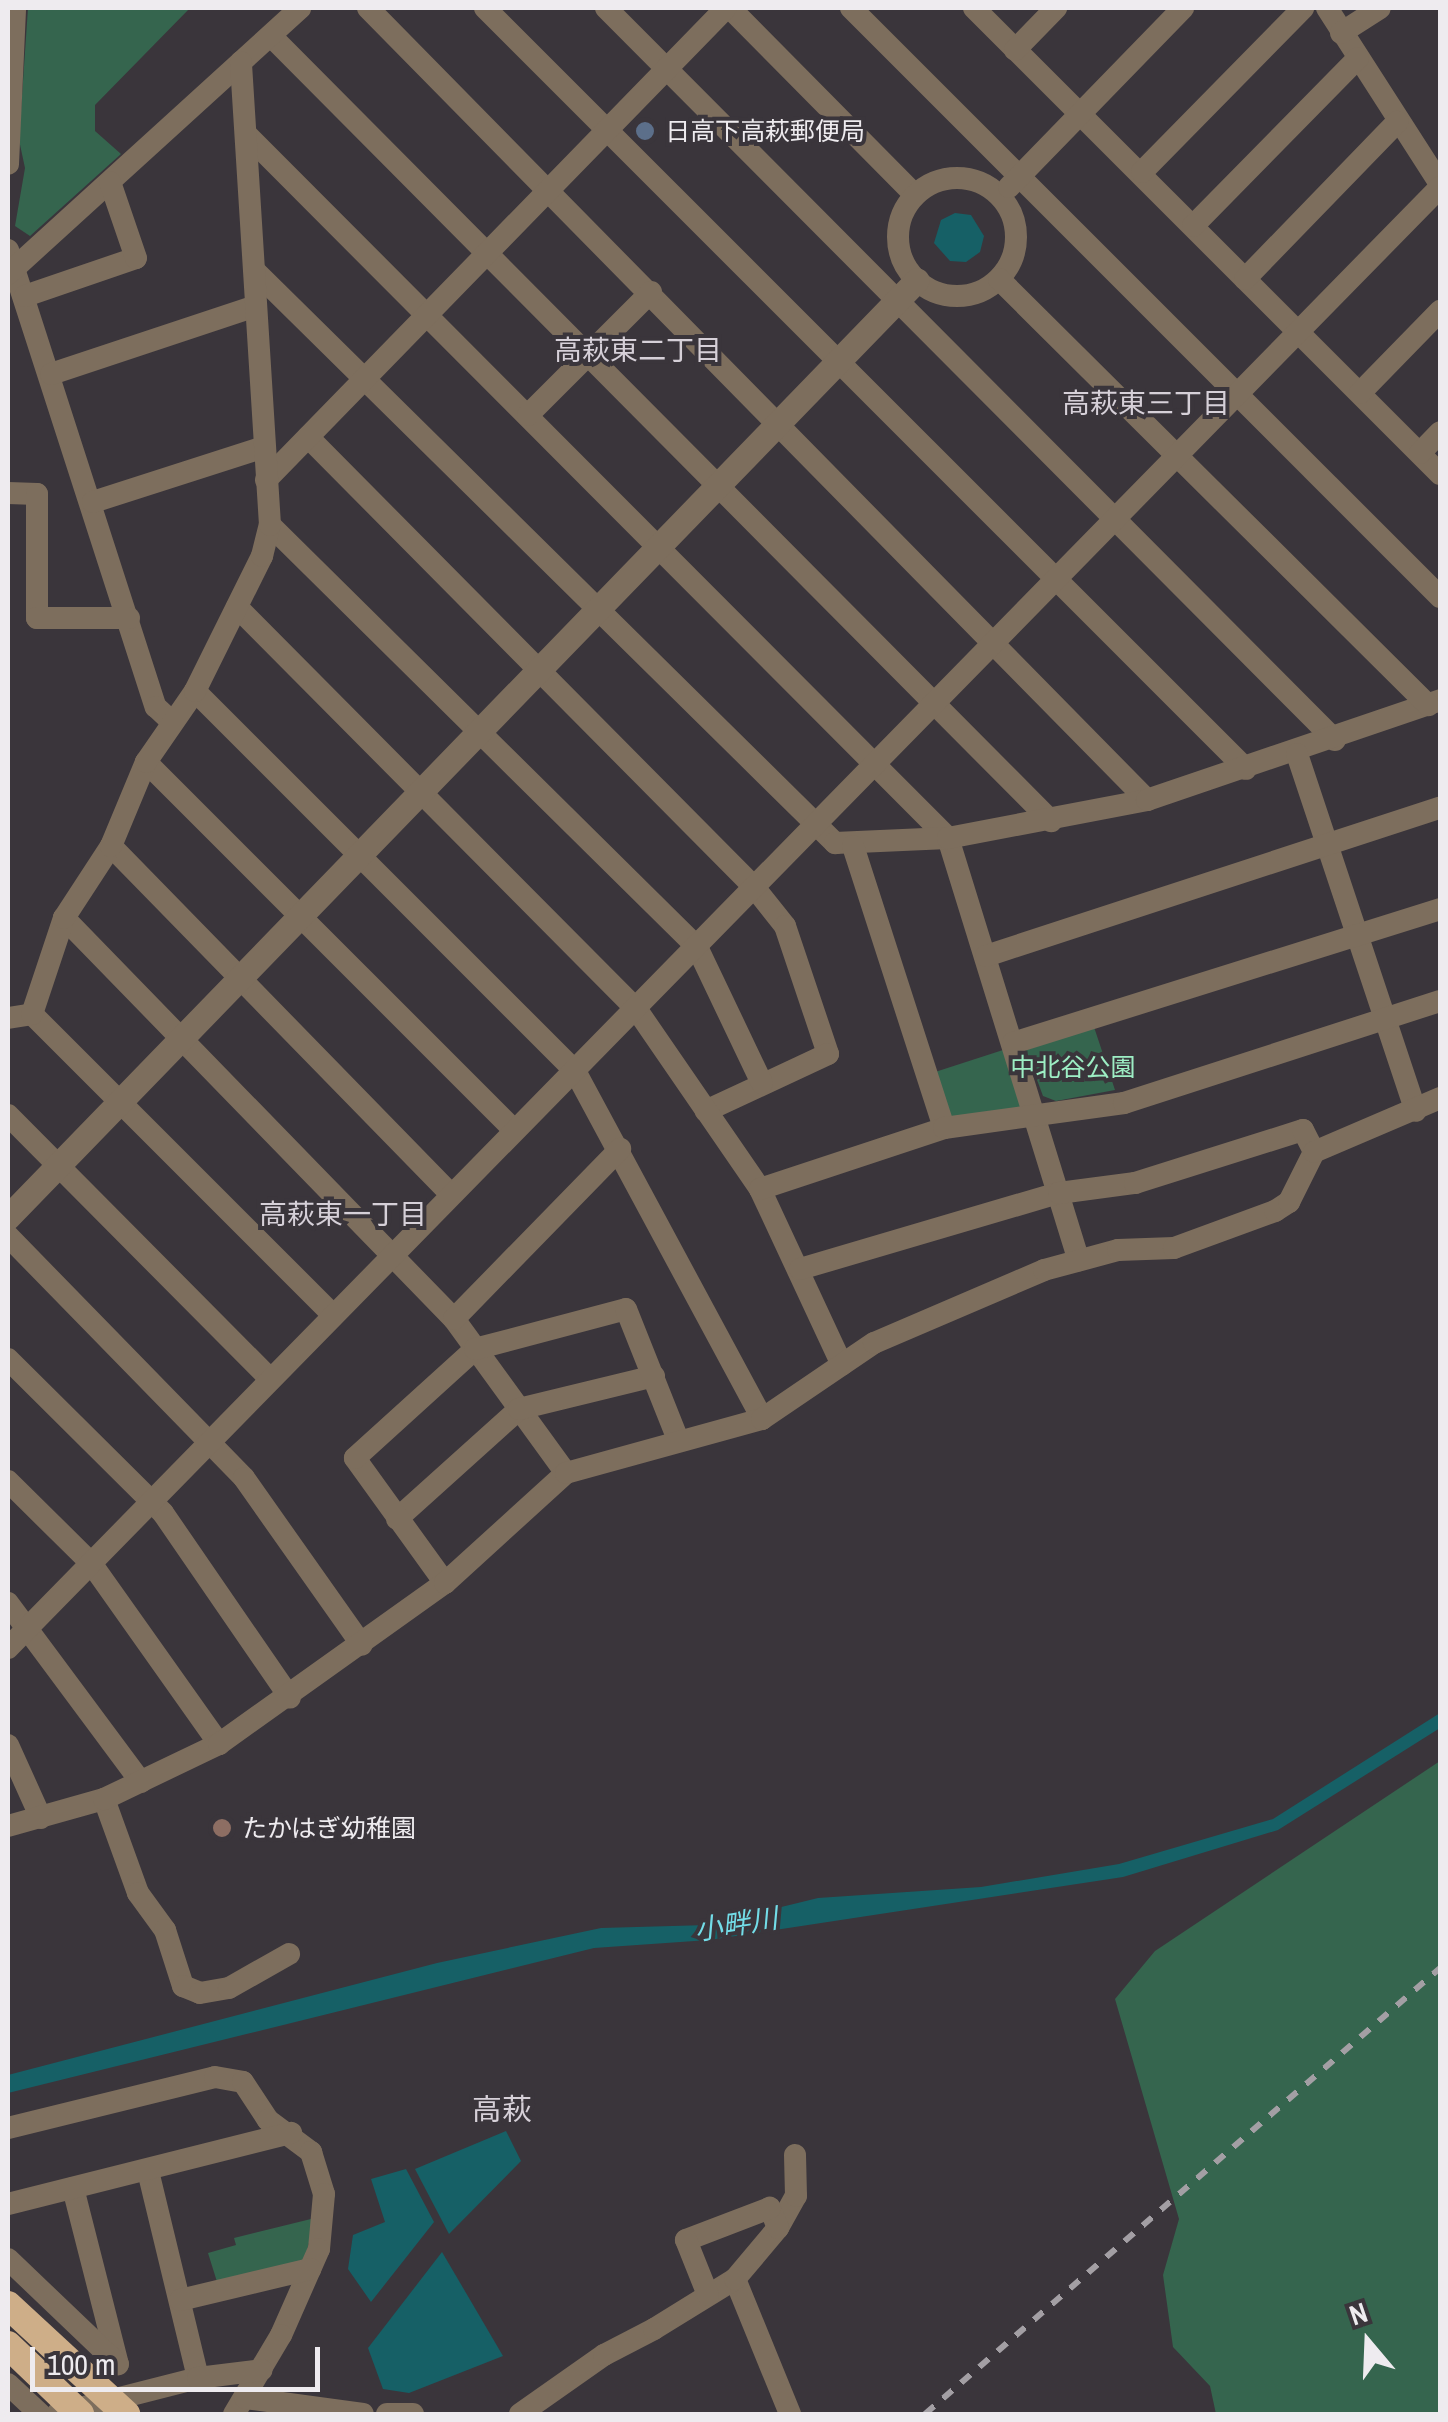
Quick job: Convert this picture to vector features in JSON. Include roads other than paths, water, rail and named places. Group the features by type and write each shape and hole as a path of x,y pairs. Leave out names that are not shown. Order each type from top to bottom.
{"highway":[{"path":"8,2304 120,2409"},
{"path":"8,2346 71,2413"}],"street":[{"path":"8,164 16,8"},
{"path":"172,722 156,707 51,374 10,264 110,182 300,8"},
{"path":"368,8 780,420 1147,800"},
{"path":"485,8 1055,584 1246,769"},
{"path":"606,8 1113,522 1335,740"},
{"path":"266,480 728,8 915,195"},
{"path":"851,8 1440,597"},
{"path":"974,8 1440,474"},
{"path":"1015,50 1056,8"},
{"path":"1000,197 1183,8"},
{"path":"1142,172 1303,8"},
{"path":"8,1648 450,1193 637,1010 754,887 998,644 1440,185 1326,8"},
{"path":"1341,33 1380,8"},
{"path":"271,36 1051,821"},
{"path":"1193,226 1358,58"},
{"path":"32,1014 64,918 111,846 146,762 195,691 270,526 241,62"},
{"path":"1245,279 1397,122"},
{"path":"247,134 874,768 948,838 1079,1260"},
{"path":"966,178 1000,197 1010,209 1016,246 999,279 984,289 949,295 917,280 899,248 899,228 915,195 930,184 966,178"},
{"path":"25,296 136,258 110,182"},
{"path":"255,271 367,375 815,829 853,846 948,838 1147,800 1296,754 1434,702 1176,457 999,279"},
{"path":"8,1217 917,280"},
{"path":"528,416 651,292"},
{"path":"51,374 256,306"},
{"path":"1360,394 1440,312"},
{"path":"1420,453 1440,432"},
{"path":"308,438 754,887 785,926 828,1054 706,1111"},
{"path":"93,502 264,447"},
{"path":"8,493 37,494 37,618 129,618"},
{"path":"270,526 697,948 762,1083"},
{"path":"236,607 637,1010 760,1189 842,1366"},
{"path":"195,691 356,857 575,1070 762,1418"},
{"path":"1296,754 1331,843 1416,1111"},
{"path":"146,762 298,919 514,1130"},
{"path":"986,956 1440,808"},
{"path":"111,846 450,1193"},
{"path":"853,846 944,1128"},
{"path":"1013,1044 1440,909"},
{"path":"64,918 454,1319 566,1473"},
{"path":"760,1189 944,1128 1124,1103 1440,1001"},
{"path":"8,1018 32,1014"},
{"path":"32,1014 333,1315"},
{"path":"8,1826 104,1799 219,1744 290,1698 445,1583 566,1473 762,1418 874,1343 1079,1260 1118,1250 1174,1248 1275,1211 1290,1202 1314,1152 1440,1098"},
{"path":"8,1115 269,1378"},
{"path":"800,1270 1059,1193 1135,1183 1303,1130 1314,1152"},
{"path":"454,1319 620,1149"},
{"path":"8,1236 211,1442 362,1645"},
{"path":"445,1583 355,1458 474,1349 626,1309 678,1440"},
{"path":"8,1360 152,1501 290,1698"},
{"path":"397,1519 518,1409 654,1376"},
{"path":"8,1482 91,1563 219,1744"},
{"path":"8,1604 29,1626 141,1782"},
{"path":"8,1745 42,1818"},
{"path":"104,1799 138,1893 165,1930 182,1986 200,1993 229,1988 289,1954"},
{"path":"8,2128 216,2077 244,2082 268,2120 291,2134 322,2170 325,2226 310,2269 262,2370 240,2406 363,2414"},
{"path":"8,2204 291,2134"},
{"path":"520,2414 735,2279 778,2228 796,2196 795,2154"},
{"path":"148,2170 198,2378"},
{"path":"8,2259 118,2364 73,2188"},
{"path":"708,2296 686,2240 770,2208 778,2228"},
{"path":"180,2300 310,2269"},
{"path":"735,2279 790,2414"},
{"path":"71,2413 120,2409 198,2378 262,2370"},
{"path":"8,2384 40,2414"},
{"path":"387,2414 413,2414"}],"water":[{"path":"955,213 971,215 984,236 980,252 966,262 950,261 934,243 941,220"},
{"name":"小畔川","path":"1440,1713 1440,1728 1278,1830 1123,1877 709,1940 594,1948 8,2093 8,2075 437,1963 601,1928 708,1925 818,1898 981,1887 1119,1864 1273,1819"},
{"path":"506,2131 521,2161 449,2234 415,2169"},
{"path":"406,2169 434,2222 371,2302 348,2269 353,2235 385,2222 371,2179"},
{"path":"442,2252 503,2356 409,2393 383,2389 368,2348"}],"railway":[{"path":"925,2414 1440,1968"}],"place":[{"name":"日高下高萩郵便局","path":"645,131"},
{"name":"たかはぎ幼稚園","path":"222,1828"}],"district":[{"name":"高萩東二丁目","path":"638,350"},
{"name":"高萩東三丁目","path":"1146,403"},
{"name":"高萩東一丁目","path":"343,1214"},
{"name":"高萩","path":"502,2109"}],"park label":[{"name":"中北谷公園","path":"1073,1067"}]}
